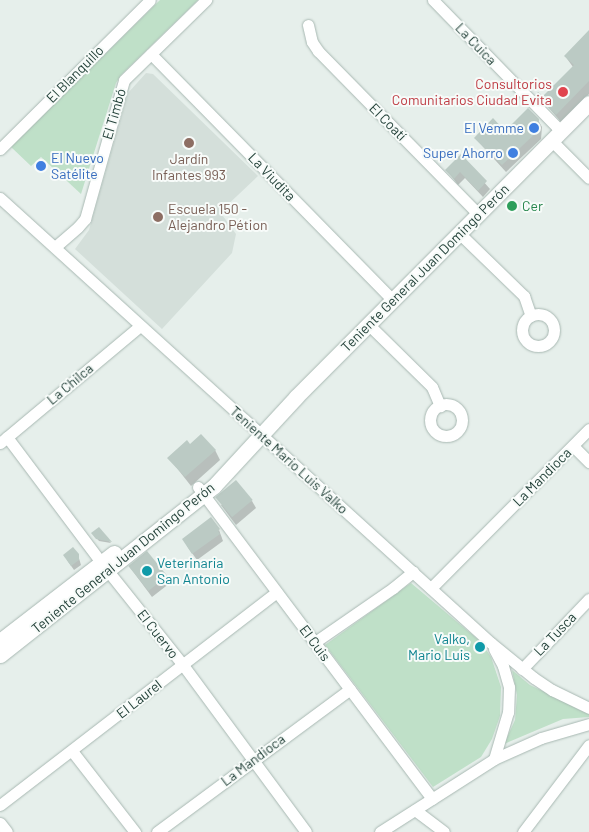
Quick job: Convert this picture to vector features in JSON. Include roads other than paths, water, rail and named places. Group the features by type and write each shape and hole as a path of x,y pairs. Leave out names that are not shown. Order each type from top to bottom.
{"main road":[{"name":"Teniente General Juan Domingo Perón","path":"0,655 105,567 248,452 260,434 589,103"},
{"name":"Teniente General Juan Domingo Perón","path":"2,636 105,567"}],"street":[{"name":"El Blanquillo","path":"0,149 150,0"},
{"name":"El Timbó","path":"55,247 85,219 124,80 206,0"},
{"name":"La Cuica","path":"433,0 556,136 589,178"},
{"name":"El Coatí","path":"308,25 312,42 318,51 478,214"},
{"name":"La Viudita","path":"151,54 392,300"},
{"name":"Teniente Mario Luis Valko","path":"0,198 491,643 522,669 552,690 589,708"},
{"path":"459,234 524,296 531,316"},
{"path":"368,325 432,387 440,406"},
{"name":"La Chilca","path":"3,440 140,326"},
{"name":"La Mandioca","path":"431,588 589,429"},
{"name":"El Cuervo","path":"3,440 183,666 306,832"},
{"path":"573,446 589,462"},
{"name":"El Cuis","path":"201,491 432,799"},
{"path":"315,642 394,588 412,572"},
{"name":"El Laurel","path":"0,806 277,592"},
{"name":"La Tusca","path":"522,669 589,599"},
{"path":"491,643 503,666 509,687 508,712 494,759"},
{"name":"La Mandioca","path":"157,832 350,689"},
{"path":"380,832 494,759 541,738 589,724"},
{"path":"523,832 589,745"},
{"path":"72,751 135,832"},
{"path":"415,810 444,832"},
{"path":"0,823 7,832"}],"place":[{"name":"Consultorios Comunitarios Ciudad Evita","path":"563,92"},
{"name":"El Vemme","path":"534,128"},
{"name":"Jardín Infantes 993","path":"189,143"},
{"name":"Super Ahorro","path":"513,153"},
{"name":"El Nuevo Satélite","path":"41,166"},
{"name":"Cer","path":"512,206"},
{"name":"Escuela 150 - Alejandro Pétion","path":"158,217"},
{"name":"Veterinaria San Antonio","path":"147,571"},
{"name":"Valko, Mario Luis","path":"480,647"}]}
